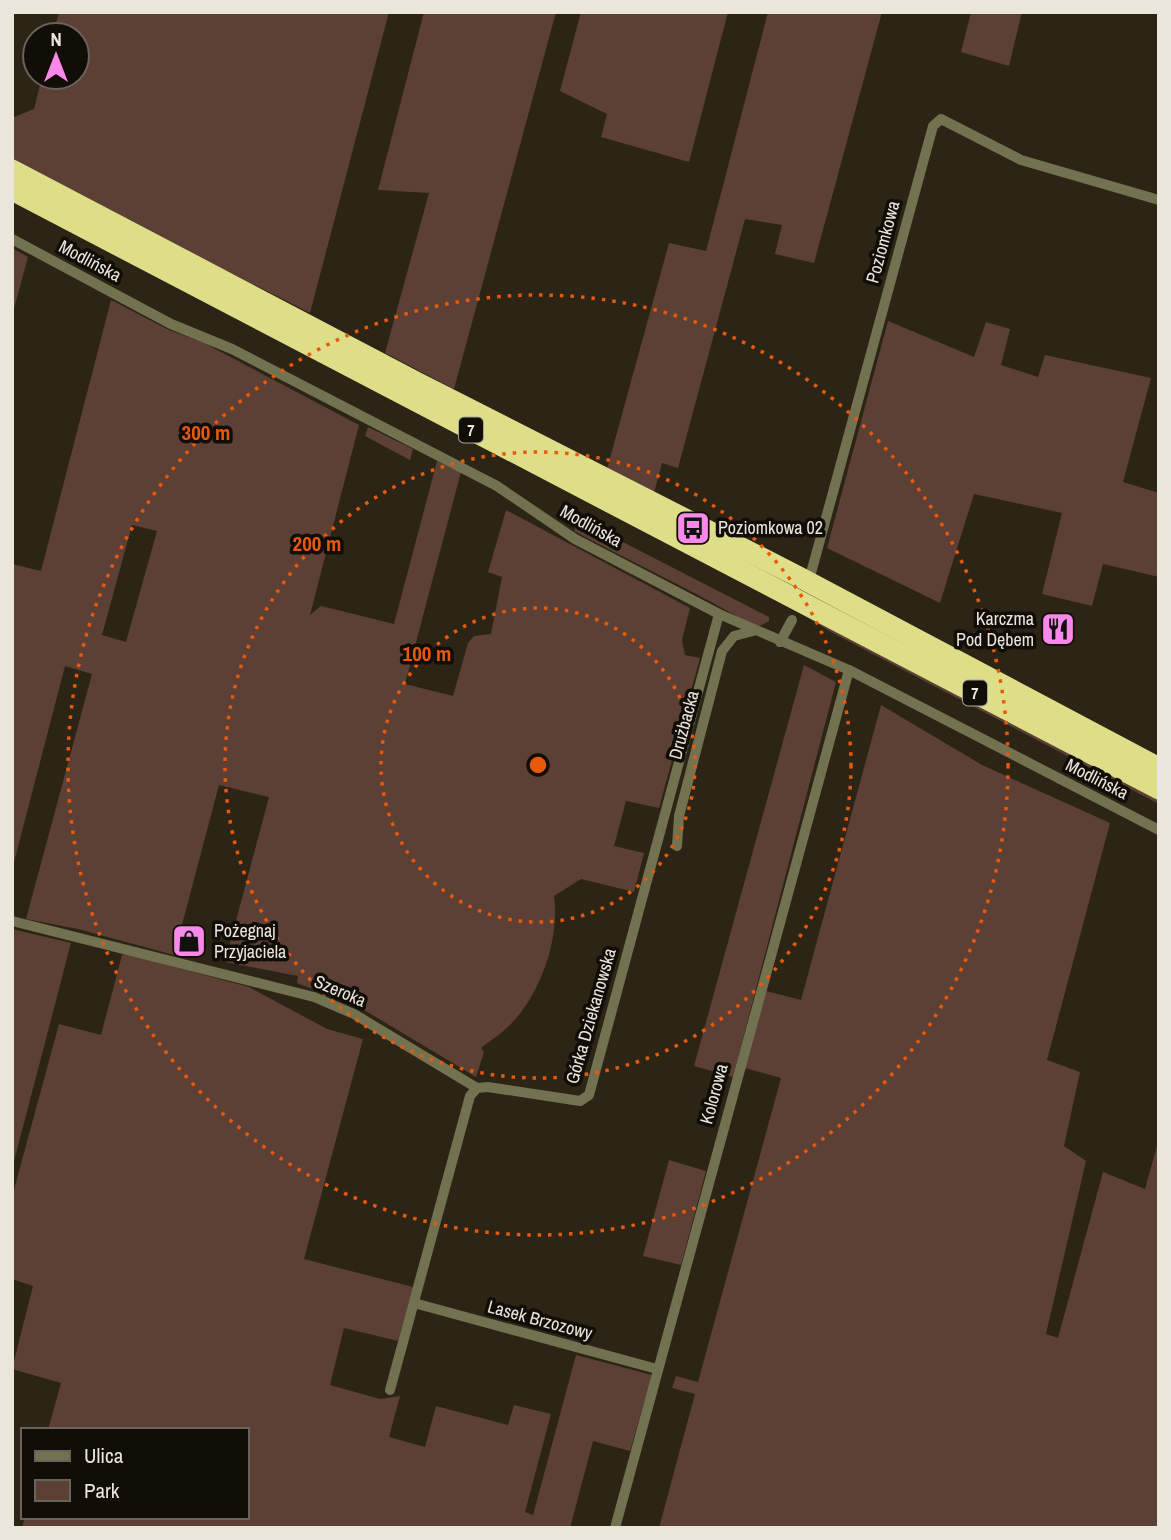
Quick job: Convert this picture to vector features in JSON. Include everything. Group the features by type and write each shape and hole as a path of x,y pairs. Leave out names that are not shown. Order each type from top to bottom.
{"highway":[{"path":"12,170 404,376 800,601 1159,768"},
{"name":"7","path":"12,190 1159,789"}],"street":[{"name":"Poziomkowa","path":"800,601 933,126 941,120 1021,160 1159,200"},
{"name":"Modlińska","path":"12,239 171,324 232,349 497,486 575,539 719,614 849,670 1159,830"},
{"path":"780,642 800,601"},
{"name":"Górka Dziekanowska","path":"477,1088 580,1101 589,1095 719,614"},
{"name":"Drużbacka","path":"677,846 679,816 722,651 734,636 754,631"},
{"name":"Kolorowa","path":"615,1528 849,670"},
{"name":"Szeroka","path":"12,921 314,997 354,1014 477,1088"},
{"path":"390,1390 466,1108 477,1088"},
{"name":"Lasek Brzozowy","path":"414,1303 657,1369"}],"green space":[{"path":"59,12 389,12 310,313 12,162 12,118 34,109 38,91 91,91 91,21 57,21"},
{"path":"424,12 556,12 454,389 385,353 429,193 378,190"},
{"path":"581,12 728,12 689,162 601,137 607,114 560,91"},
{"path":"768,12 882,12 814,263 775,254 782,225 745,219 678,468 662,463 654,493 607,469 669,243 706,251"},
{"path":"971,12 1022,12 1009,66 961,52"},
{"path":"12,248 28,257 12,316"},
{"path":"111,300 169,330 204,343 359,425 310,615 321,606 394,624 437,461 461,472 405,684 453,696 468,643 474,636 491,634 502,577 488,572 506,510 690,608 682,640 685,655 700,658 659,808 626,801 614,846 644,853 634,892 581,879 554,896 551,947 539,981 522,1011 511,1024 481,1048 484,1052 476,1077 354,1004 297,983 298,976 225,962 269,797 219,785 174,955 78,929 26,919 92,674 65,666 12,870 12,564 41,571","holes":["132,525 157,531 126,642 102,635"]},
{"path":"888,321 974,357 986,322 1010,329 1001,365 1038,377 1045,355 1151,378 1123,482 1159,493 1159,577 1103,564 1092,606 1042,594 1062,513 974,494 940,603 827,548"},
{"path":"368,427 413,449 410,460 365,436"},
{"path":"580,520 769,617 769,621 756,628 574,531"},
{"path":"799,612 1159,796 1159,804 831,632"},
{"path":"804,665 836,682 733,1077 694,1066"},
{"path":"881,705 982,765 1110,823 1047,1060 1080,1072 1064,1146 1086,1161 1046,1334 1058,1338 1103,1172 1145,1189 1159,1139 1159,1528 659,1528 695,1394 672,1388 676,1376 698,1382 781,1078 745,1068 766,991 801,1000"},
{"path":"12,929 71,943 12,1169"},
{"path":"127,954 249,987 327,1029 363,1039 304,1259 413,1287 398,1341 344,1328 330,1385 380,1399 400,1396 389,1437 425,1447 436,1406 508,1425 514,1405 551,1414 525,1512 533,1515 576,1355 652,1375 630,1451 593,1441 570,1528 22,1528 24,1519 248,1519 248,1428 49,1428 61,1383 12,1369 33,1286 12,1279 12,1197 59,1024 101,1035 122,955"},
{"path":"669,1160 706,1171 681,1265 643,1256"}],"place":[{"name":"Poziomkowa 02","path":"693,528"},
{"name":"Karczma Pod Dębem","path":"1058,629"},
{"name":"Pożegnaj Przyjaciela","path":"189,941"}]}
